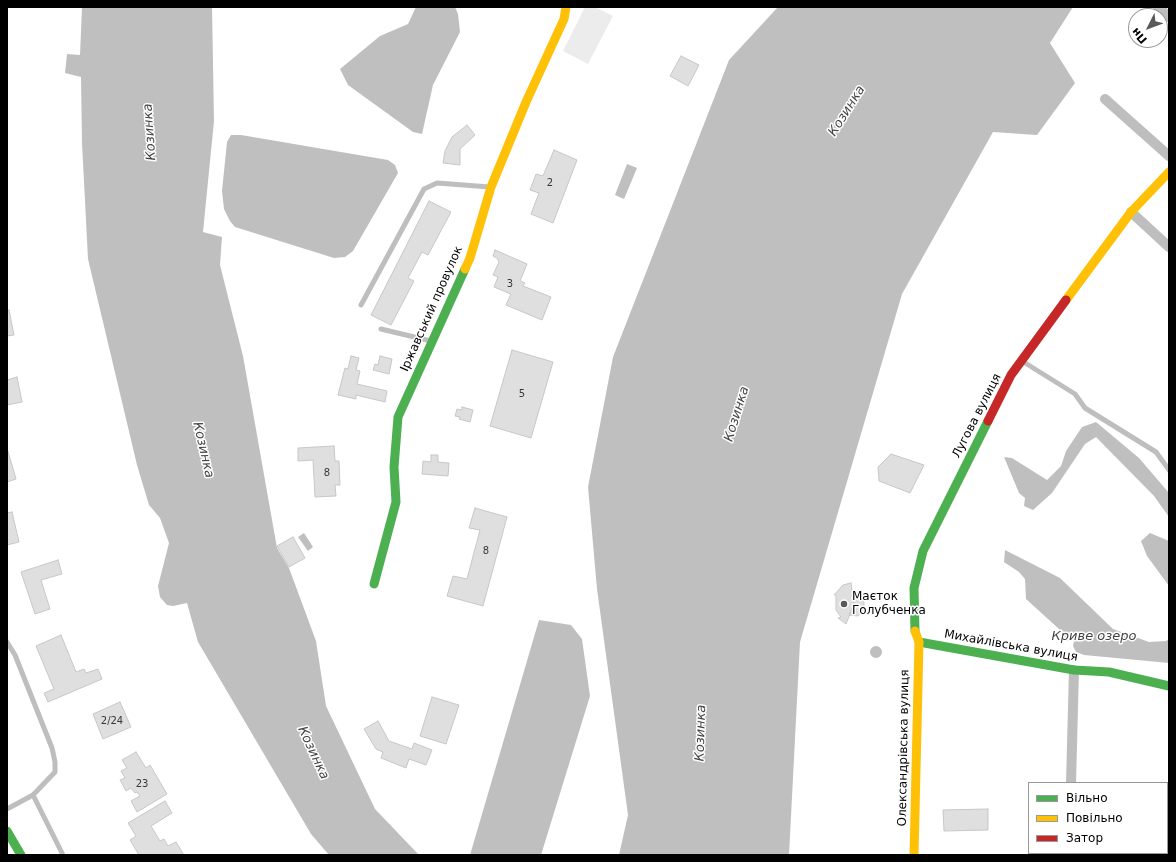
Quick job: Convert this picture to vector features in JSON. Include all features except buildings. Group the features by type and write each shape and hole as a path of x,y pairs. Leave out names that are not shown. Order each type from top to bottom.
{"street":[{"name":"Іржавський провулок","path":"374,584 396,502 394,467 398,417 470,258 491,187 526,102 564,19 566,7"},
{"path":"1158,7 1169,17"},
{"path":"1105,99 1169,156"},
{"name":"Лугова вулиця","path":"918,642 914,627 914,588 923,551 1011,375 1131,212 1169,172"},
{"path":"1131,212 1169,247"},
{"name":"Михайлівська вулиця","path":"918,642 1074,670 1109,672 1169,686"},
{"name":"Олександрівська вулиця","path":"914,855 918,642"},
{"path":"1071,782 1074,670"},
{"path":"7,831 21,855"}],"lane":[{"path":"361,305 424,189 437,183 491,187"},
{"path":"381,330 432,341"},
{"path":"1022,361 1075,394 1085,408 1156,452 1169,470"},
{"path":"7,642 15,655 52,748 55,762 55,772 33,795 7,809"},
{"path":"33,795 63,855"}],"shaded area":[{"path":"585,7 595,7 613,16 588,64 563,51"}],"water":[{"name":"Козинка","path":"82,7 212,7 214,121 203,232 222,237 220,265 243,356 277,548 289,568 316,641 326,706 375,809 419,855 329,855 311,834 198,642 187,603 173,606 167,605 160,597 158,586 169,543 160,518 149,505 137,465 88,259 82,143 81,77 65,73 67,54 80,55"},
{"path":"416,7 455,7 458,14 460,32 433,85 422,134 413,132 348,85 340,69 380,36 408,24"},
{"name":"Козинка","path":"778,7 1073,7 1050,43 1075,83 1037,135 993,132 902,294 800,642 789,855 619,855 628,815 597,589 588,487 613,357 729,60"},
{"path":"231,135 241,135 388,160 395,165 398,173 353,251 345,257 334,258 235,227 224,209 222,191 227,142"},
{"path":"627,164 637,168 624,199 615,195"},
{"path":"1096,422 1139,458 1169,493 1169,517 1154,496 1096,437 1085,444 1052,493 1033,510 1024,506 1025,498 1019,493 1004,457 1012,458 1047,480 1061,466 1066,451 1082,427"},
{"path":"304,533 313,547 308,551 298,537"},
{"path":"1150,533 1169,541 1169,586 1147,556 1141,541"},
{"name":"Криве озеро","path":"1005,550 1060,578 1113,629 1149,642 1166,641 1169,639 1169,663 1084,655 1076,652 1073,646 1074,641 1072,639 1067,641 1059,629 1026,599 1025,579 1019,572 1004,562"},
{"path":"539,620 571,625 582,639 590,696 541,855 470,855"},
{"path":"876,646 880,648 882,652 880,656 876,658 872,656 870,652 872,648"}],"traffic: fast":[{"path":"374,584 396,502 394,467 398,417 465,269"},
{"path":"915,631 914,588 923,551 988,421"},
{"path":"919,642 1074,670 1109,672 1169,686"},
{"path":"7,831 21,855"}],"traffic: slow":[{"path":"465,269 470,258 491,187 526,102 564,19 566,7"},
{"path":"1066,300 1131,212 1169,172"},
{"path":"914,855 919,642 915,631"}],"traffic: jam":[{"path":"988,421 1011,375 1066,300"}],"place":[{"name":"Маєток Голубченка","path":"844,604"}]}
